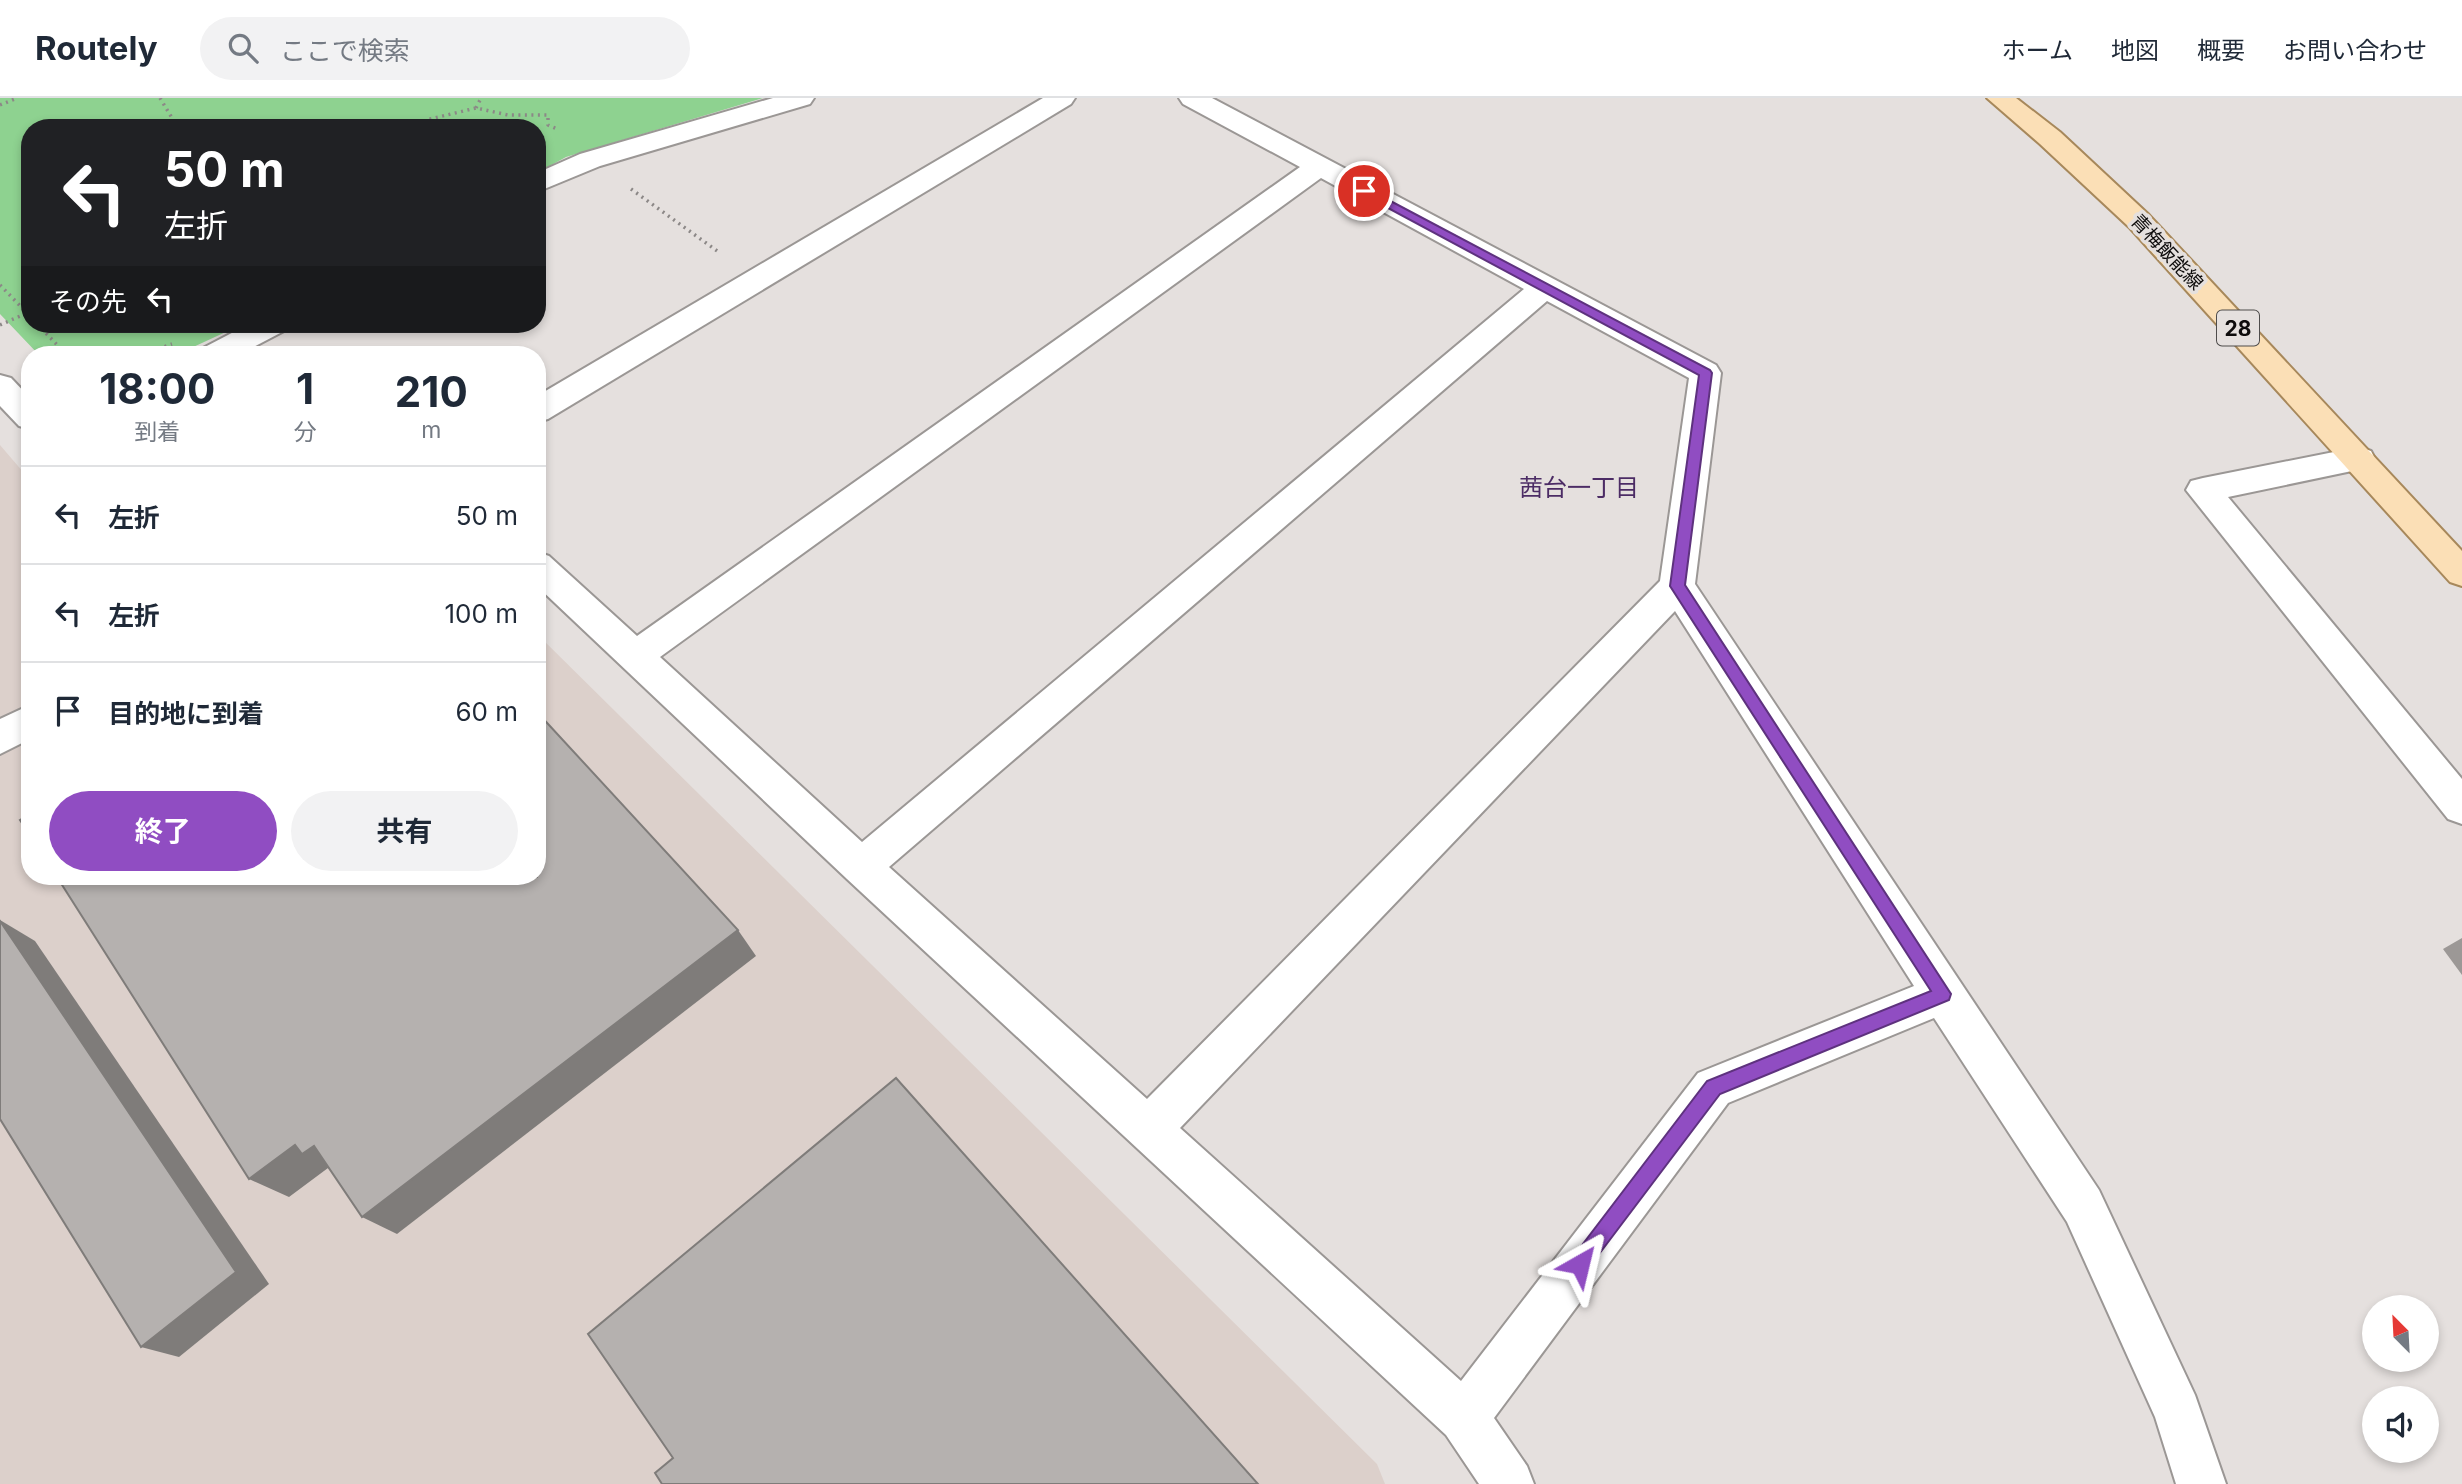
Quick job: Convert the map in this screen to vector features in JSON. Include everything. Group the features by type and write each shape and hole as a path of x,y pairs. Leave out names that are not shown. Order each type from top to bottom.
{"main road":[{"name":"青梅飯能線","path":"2000,98 2050,138 2139,221 2462,573"}],"street":[{"path":"546,180 590,160 801,98"},
{"path":"546,406 1062,98"},
{"path":"1149,1130 1677,586 1705,373 1192,98"},
{"path":"634,657 1319,167"},
{"path":"861,867 1545,287"},
{"path":"231,346 257,333"},
{"path":"0,386 21,408"},
{"path":"2359,459 2203,490 2462,807"},
{"path":"546,574 861,867 1464,1418 1509,1484"},
{"path":"1677,586 2083,1206 2178,1412 2202,1484"},
{"path":"0,738 21,725"},
{"path":"1464,1418 1713,1088 1943,994"}],"path":[{"path":"0,105 17,98"},
{"path":"160,98 173,119"},
{"path":"476,108 481,98"},
{"path":"430,119 476,108 508,115 538,113 548,116 548,125"},
{"path":"590,160 757,279"},
{"path":"0,285 21,307"},
{"path":"0,325 21,317"},
{"path":"46,333 58,346"}],"shaded area":[{"path":"0,445 21,470 21,885 546,885 546,643 1377,1464 1385,1484 0,1484"}],"green space":[{"path":"0,98 763,98 566,157 546,168 546,119 21,119 21,333 224,333 195,346 30,346 0,314"}],"building":[{"path":"546,722 738,930 362,1217 314,1146 302,1154 295,1145 249,1179 62,885 546,885"},
{"path":"0,921 236,1272 141,1347 0,1119"},
{"path":"896,1078 1258,1484 662,1484 655,1473 673,1458 588,1334"}],"district":[{"name":"茜台一丁目","path":"1579,487"}],"route":[{"path":"1364,191 1705,373 1677,586 1943,994 1713,1088 1580,1264"}]}
